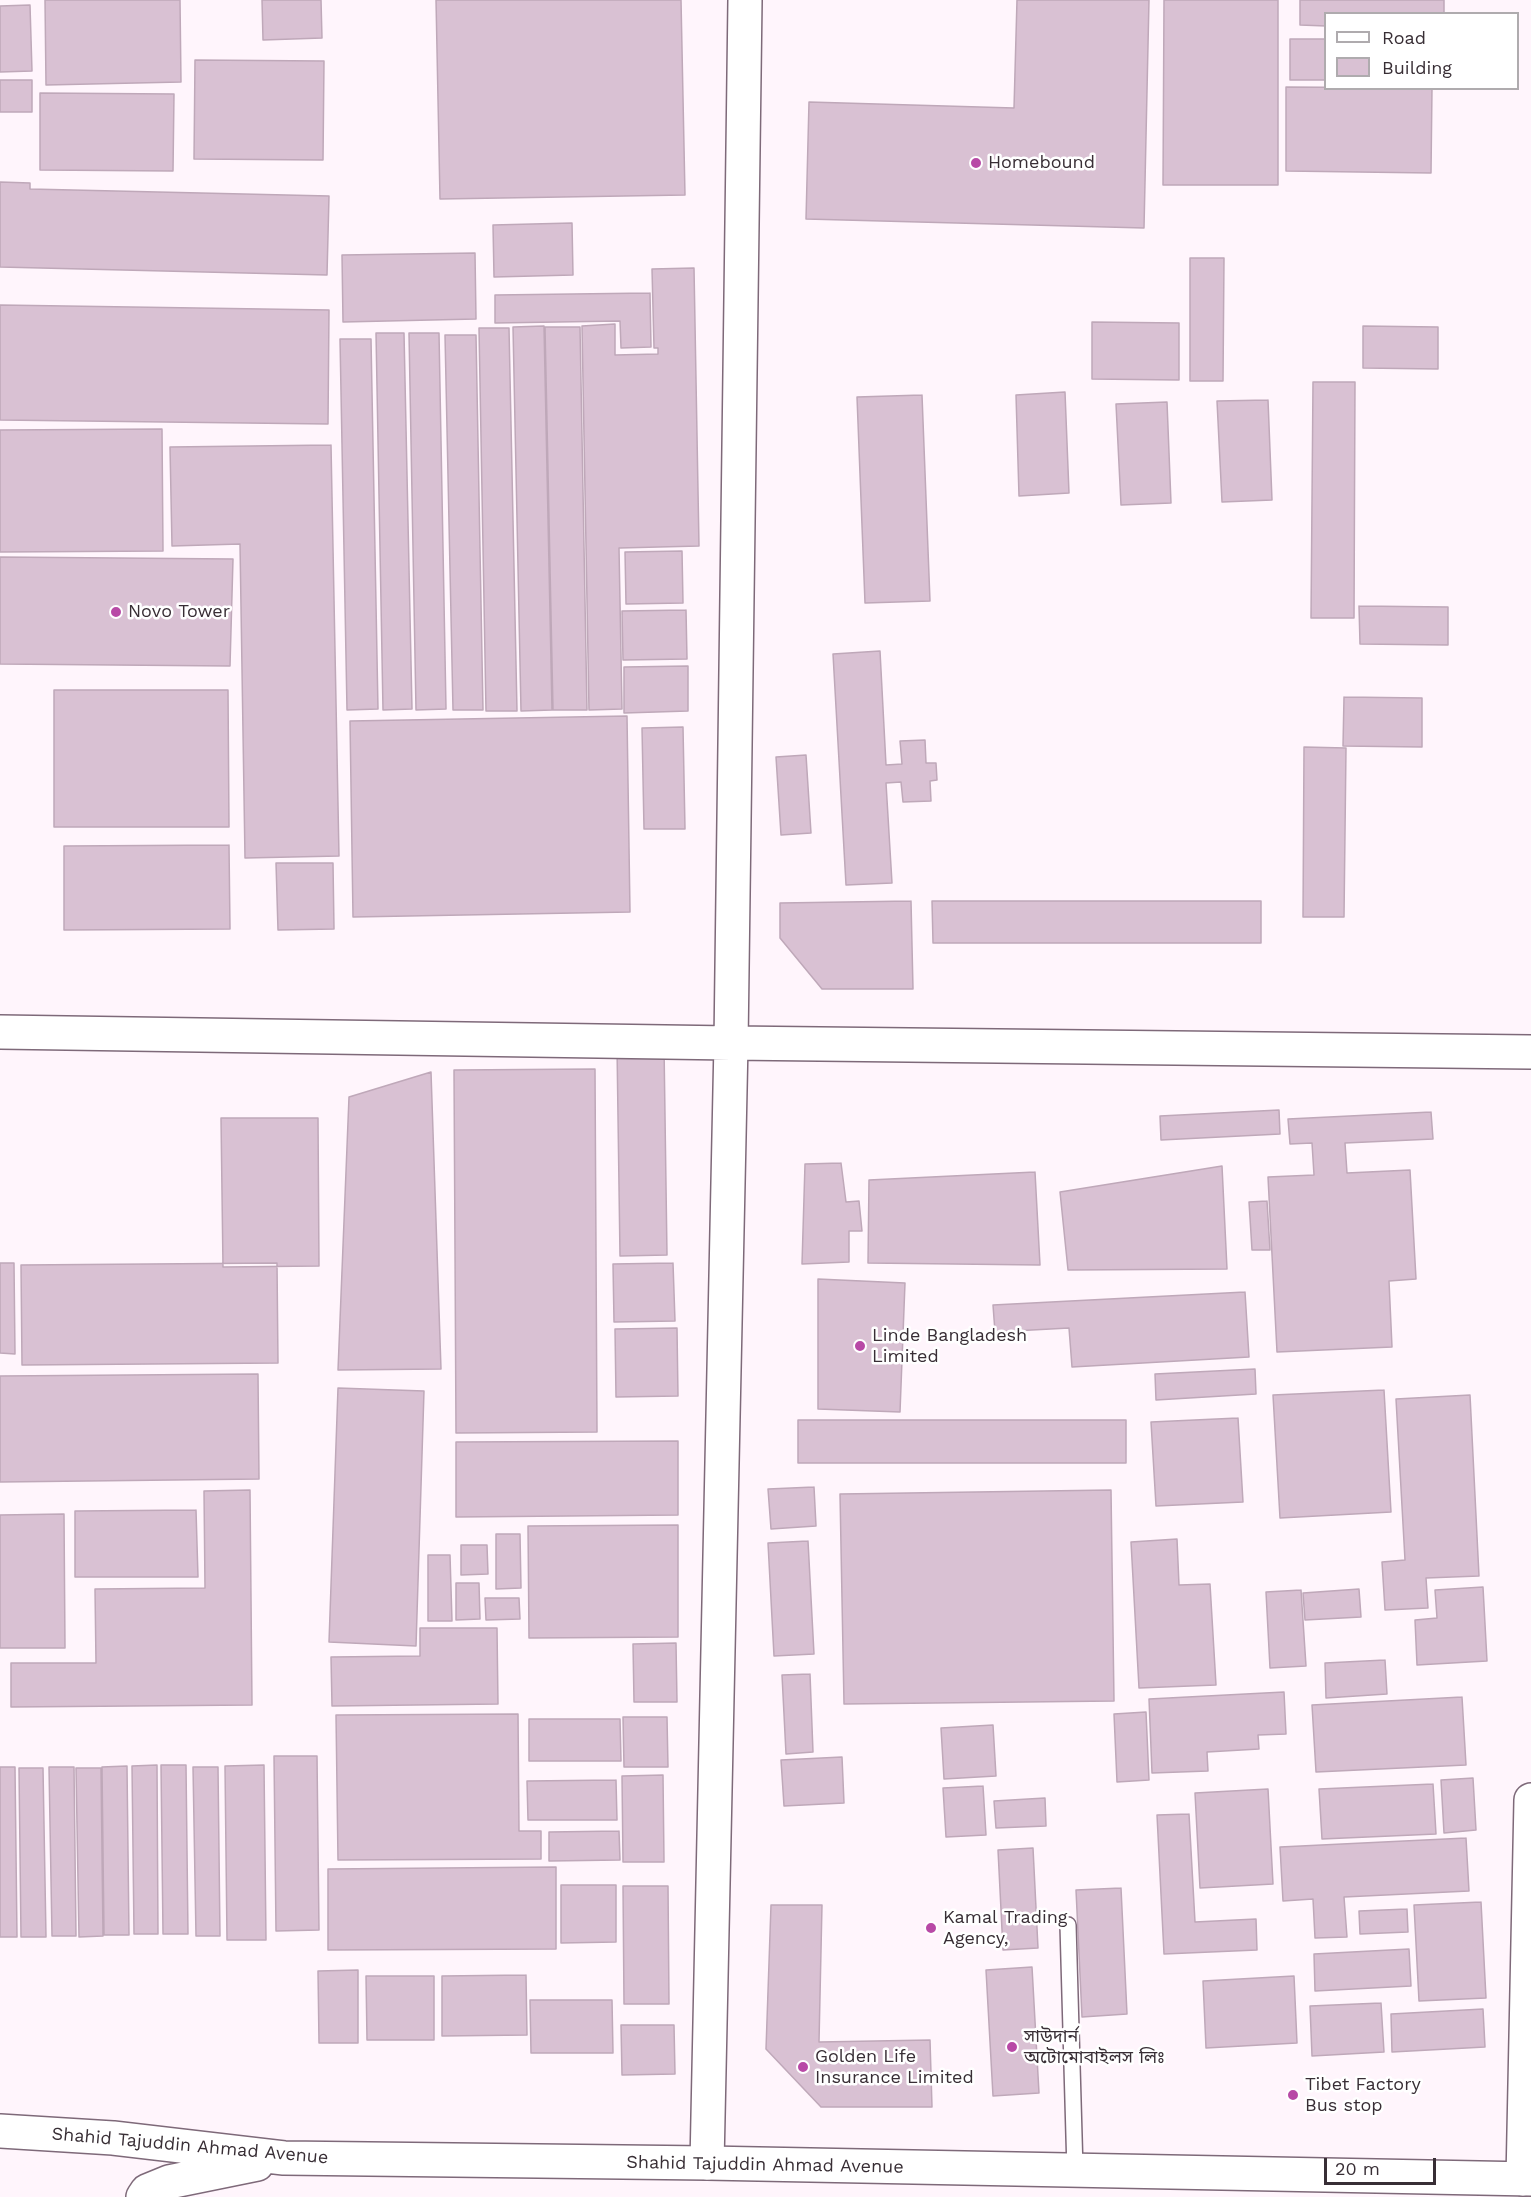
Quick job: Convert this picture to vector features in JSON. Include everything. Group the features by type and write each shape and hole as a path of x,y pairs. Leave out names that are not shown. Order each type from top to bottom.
{"street":[{"path":"707,2163 731,1043 745,0"},
{"path":"0,1032 1531,1052"},
{"path":"1527,2179 1531,1800"},
{"name":"Shahid Tajuddin Ahmad Avenue","path":"0,2131 113,2138 284,2158 707,2163 1527,2179"},
{"path":"143,2197 147,2191 169,2182 284,2158"}],"lane":[{"path":"1068,1925 1075,2171"}],"building":[{"path":"45,0 180,0 181,82 46,85"},
{"path":"262,0 321,0 322,38 263,40"},
{"path":"436,0 681,0 685,195 440,199"},
{"name":"Homebound","path":"1017,0 1149,0 1144,228 806,219 809,102 1014,108"},
{"path":"1164,0 1278,0 1278,185 1163,185"},
{"path":"1300,0 1444,0 1444,12 1324,12 1324,26 1300,25"},
{"path":"30,5 32,71 0,72 0,6"},
{"path":"1290,39 1324,39 1324,80 1290,80"},
{"path":"195,60 324,61 323,160 194,159"},
{"path":"0,80 32,80 32,112 0,112"},
{"path":"1286,87 1324,87 1324,90 1432,90 1431,173 1286,171"},
{"path":"40,93 174,94 173,171 40,170"},
{"path":"0,182 30,183 30,189 329,196 327,275 0,267"},
{"path":"572,223 573,275 494,277 493,225"},
{"path":"475,253 476,319 343,322 342,255"},
{"path":"1190,258 1224,258 1223,381 1190,381"},
{"path":"694,268 699,546 619,548 622,709 589,710 582,326 615,324 615,355 658,354 658,348 654,348 652,269"},
{"path":"650,293 651,347 621,348 620,321 495,323 495,295"},
{"path":"0,305 329,310 328,424 0,420"},
{"path":"1092,322 1179,323 1179,380 1092,379"},
{"path":"544,326 552,710 521,711 513,327"},
{"path":"1363,326 1438,327 1438,369 1363,368"},
{"path":"545,327 580,327 587,710 553,710"},
{"path":"479,328 509,328 517,711 486,711"},
{"path":"376,333 404,333 412,709 383,710"},
{"path":"409,333 439,333 446,709 416,710"},
{"path":"445,335 476,335 483,710 453,710"},
{"path":"340,339 371,339 378,709 347,710"},
{"path":"1313,382 1355,382 1354,618 1311,618"},
{"path":"1065,392 1069,493 1019,496 1016,395"},
{"path":"922,395 930,601 865,603 857,397"},
{"path":"1268,400 1272,500 1222,502 1217,401"},
{"path":"1167,402 1171,503 1121,505 1116,404"},
{"path":"162,429 163,551 0,552 0,430"},
{"path":"331,445 339,856 245,858 240,544 172,546 170,447"},
{"path":"682,551 683,603 626,604 625,552"},
{"name":"Novo Tower","path":"0,557 233,559 230,666 0,664"},
{"path":"1359,606 1448,607 1448,645 1360,644"},
{"path":"686,610 687,659 623,660 622,611"},
{"path":"880,651 886,765 902,764 900,741 925,740 926,763 936,763 937,780 930,781 931,801 903,802 901,782 886,783 892,883 846,885 833,654"},
{"path":"688,666 688,711 624,713 624,667"},
{"path":"54,690 228,690 229,827 54,827"},
{"path":"1344,697 1422,698 1422,747 1343,746"},
{"path":"627,716 630,912 353,917 350,721"},
{"path":"683,727 685,829 644,829 642,728"},
{"path":"1304,747 1346,748 1344,917 1303,917"},
{"path":"806,755 811,833 781,835 776,757"},
{"path":"229,845 230,929 64,930 64,846"},
{"path":"276,863 333,863 334,929 278,930"},
{"path":"911,901 913,989 822,989 780,938 780,903"},
{"path":"932,901 1261,901 1261,943 933,943"},
{"path":"664,1046 667,1255 620,1256 617,1047"},
{"path":"595,1069 597,1432 456,1433 454,1070"},
{"path":"431,1072 441,1369 338,1370 349,1097"},
{"path":"1279,1110 1280,1134 1161,1140 1160,1116"},
{"path":"1431,1112 1433,1139 1345,1143 1347,1173 1410,1170 1416,1279 1389,1281 1392,1347 1277,1352 1268,1177 1314,1175 1312,1143 1290,1144 1288,1119"},
{"path":"221,1118 318,1118 319,1266 223,1267"},
{"path":"841,1163 846,1202 859,1201 862,1231 849,1231 849,1262 802,1264 805,1164"},
{"path":"1222,1166 1227,1269 1068,1270 1060,1192"},
{"path":"1035,1172 1040,1265 868,1263 869,1180"},
{"path":"1267,1201 1270,1250 1252,1250 1249,1202"},
{"path":"0,1263 14,1263 15,1354 0,1353"},
{"path":"277,1263 278,1363 22,1365 21,1265"},
{"path":"673,1263 675,1321 614,1322 613,1264"},
{"name":"Linde Bangladesh Limited","path":"818,1279 905,1283 900,1412 818,1409"},
{"path":"1245,1292 1249,1357 1072,1367 1069,1328 995,1332 993,1305"},
{"path":"677,1328 678,1396 616,1397 615,1329"},
{"path":"1255,1369 1256,1394 1156,1400 1155,1374"},
{"path":"258,1374 259,1479 0,1482 0,1376"},
{"path":"338,1388 424,1391 416,1646 329,1642"},
{"path":"1384,1390 1391,1512 1280,1518 1273,1395"},
{"path":"1470,1395 1479,1576 1426,1578 1428,1608 1385,1610 1382,1562 1405,1560 1396,1399"},
{"path":"1238,1418 1243,1502 1156,1506 1151,1422"},
{"path":"798,1420 1126,1420 1126,1463 798,1463"},
{"path":"678,1441 678,1515 456,1517 456,1442"},
{"path":"814,1487 816,1526 771,1529 768,1489"},
{"path":"250,1490 252,1705 11,1707 11,1663 96,1663 95,1589 205,1588 204,1491"},
{"path":"1111,1490 1114,1701 844,1704 840,1494"},
{"path":"196,1510 198,1577 75,1577 75,1511"},
{"path":"64,1514 65,1648 0,1648 0,1515"},
{"path":"678,1525 678,1637 529,1638 528,1526"},
{"path":"496,1534 520,1534 521,1588 496,1589"},
{"path":"1177,1539 1179,1585 1210,1584 1216,1685 1139,1688 1131,1542"},
{"path":"808,1541 814,1654 774,1656 768,1543"},
{"path":"461,1545 487,1545 488,1574 461,1575"},
{"path":"428,1555 450,1555 452,1621 428,1621"},
{"path":"456,1583 479,1583 480,1619 456,1620"},
{"path":"1483,1587 1487,1661 1417,1665 1415,1620 1437,1618 1435,1590"},
{"path":"1359,1589 1361,1617 1305,1620 1303,1593"},
{"path":"1301,1590 1306,1666 1270,1668 1266,1592"},
{"path":"485,1598 519,1598 520,1619 486,1620"},
{"path":"420,1628 497,1628 498,1704 332,1706 331,1657 420,1656"},
{"path":"676,1643 677,1702 634,1702 633,1644"},
{"path":"1385,1660 1387,1694 1326,1698 1325,1663"},
{"path":"810,1674 813,1752 786,1754 782,1675"},
{"path":"1284,1692 1286,1734 1258,1735 1259,1749 1207,1752 1208,1771 1152,1773 1149,1699"},
{"path":"1462,1697 1466,1765 1316,1772 1312,1705"},
{"path":"1146,1712 1149,1780 1117,1782 1114,1714"},
{"path":"518,1714 519,1831 541,1831 541,1859 338,1860 336,1715"},
{"path":"623,1717 667,1717 668,1767 624,1767"},
{"path":"529,1719 620,1719 621,1761 529,1761"},
{"path":"993,1725 996,1776 944,1779 941,1728"},
{"path":"274,1756 317,1756 319,1930 276,1931"},
{"path":"842,1757 844,1803 784,1806 781,1760"},
{"path":"157,1765 158,1934 134,1934 132,1766"},
{"path":"161,1765 186,1765 188,1934 163,1934"},
{"path":"264,1765 266,1940 227,1940 225,1766"},
{"path":"127,1766 129,1935 104,1935 102,1767"},
{"path":"0,1767 15,1767 17,1937 0,1937"},
{"path":"49,1767 74,1767 76,1936 52,1936"},
{"path":"193,1767 218,1767 220,1936 196,1936"},
{"path":"19,1768 43,1768 46,1937 21,1937"},
{"path":"76,1768 101,1768 103,1936 79,1937"},
{"path":"663,1775 664,1862 623,1862 622,1776"},
{"path":"1473,1778 1476,1830 1444,1833 1441,1780"},
{"path":"616,1780 617,1820 528,1820 527,1781"},
{"path":"1433,1784 1436,1834 1322,1839 1319,1789"},
{"path":"983,1786 986,1835 946,1837 943,1788"},
{"path":"1268,1789 1273,1884 1200,1888 1195,1793"},
{"path":"1045,1798 1046,1826 996,1828 994,1801"},
{"path":"1189,1814 1195,1922 1256,1919 1257,1950 1164,1954 1157,1815"},
{"path":"619,1831 620,1860 549,1861 549,1832"},
{"path":"1466,1838 1469,1891 1344,1897 1347,1937 1315,1938 1313,1899 1283,1901 1280,1847"},
{"path":"1033,1848 1038,1948 1003,1950 998,1850"},
{"path":"556,1867 556,1949 328,1950 328,1869"},
{"path":"561,1885 616,1885 616,1942 561,1943"},
{"path":"623,1886 668,1886 669,2004 624,2004"},
{"path":"1121,1888 1127,2014 1082,2017 1076,1890"},
{"path":"1481,1902 1486,1998 1419,2001 1414,1905"},
{"path":"771,1905 822,1905 819,2042 930,2040 932,2107 821,2107 766,2049"},
{"path":"1407,1909 1408,1932 1360,1934 1359,1911"},
{"path":"1409,1949 1411,1986 1315,1991 1314,1954"},
{"path":"1032,1967 1039,2093 993,2096 986,1970"},
{"path":"358,1970 358,2043 319,2043 318,1971"},
{"path":"526,1975 527,2035 442,2036 442,1976"},
{"path":"366,1976 434,1976 434,2040 367,2040"},
{"path":"1294,1976 1297,2043 1206,2048 1203,1981"},
{"path":"530,2000 612,2000 613,2053 531,2053"},
{"path":"1381,2003 1384,2052 1312,2056 1310,2006"},
{"path":"1483,2009 1485,2047 1392,2052 1391,2014"},
{"path":"621,2025 674,2025 675,2074 622,2075"}],"place":[{"name":"Homebound","path":"976,163"},
{"name":"Novo Tower","path":"116,612"},
{"name":"Linde Bangladesh Limited","path":"860,1346"},
{"name":"Kamal Trading Agency,","path":"931,1928"},
{"name":"সাউদার্ন অটোমোবাইলস লিঃ","path":"1012,2047"},
{"name":"Golden Life Insurance Limited","path":"803,2067"},
{"name":"Tibet Factory Bus stop","path":"1293,2095"}]}
